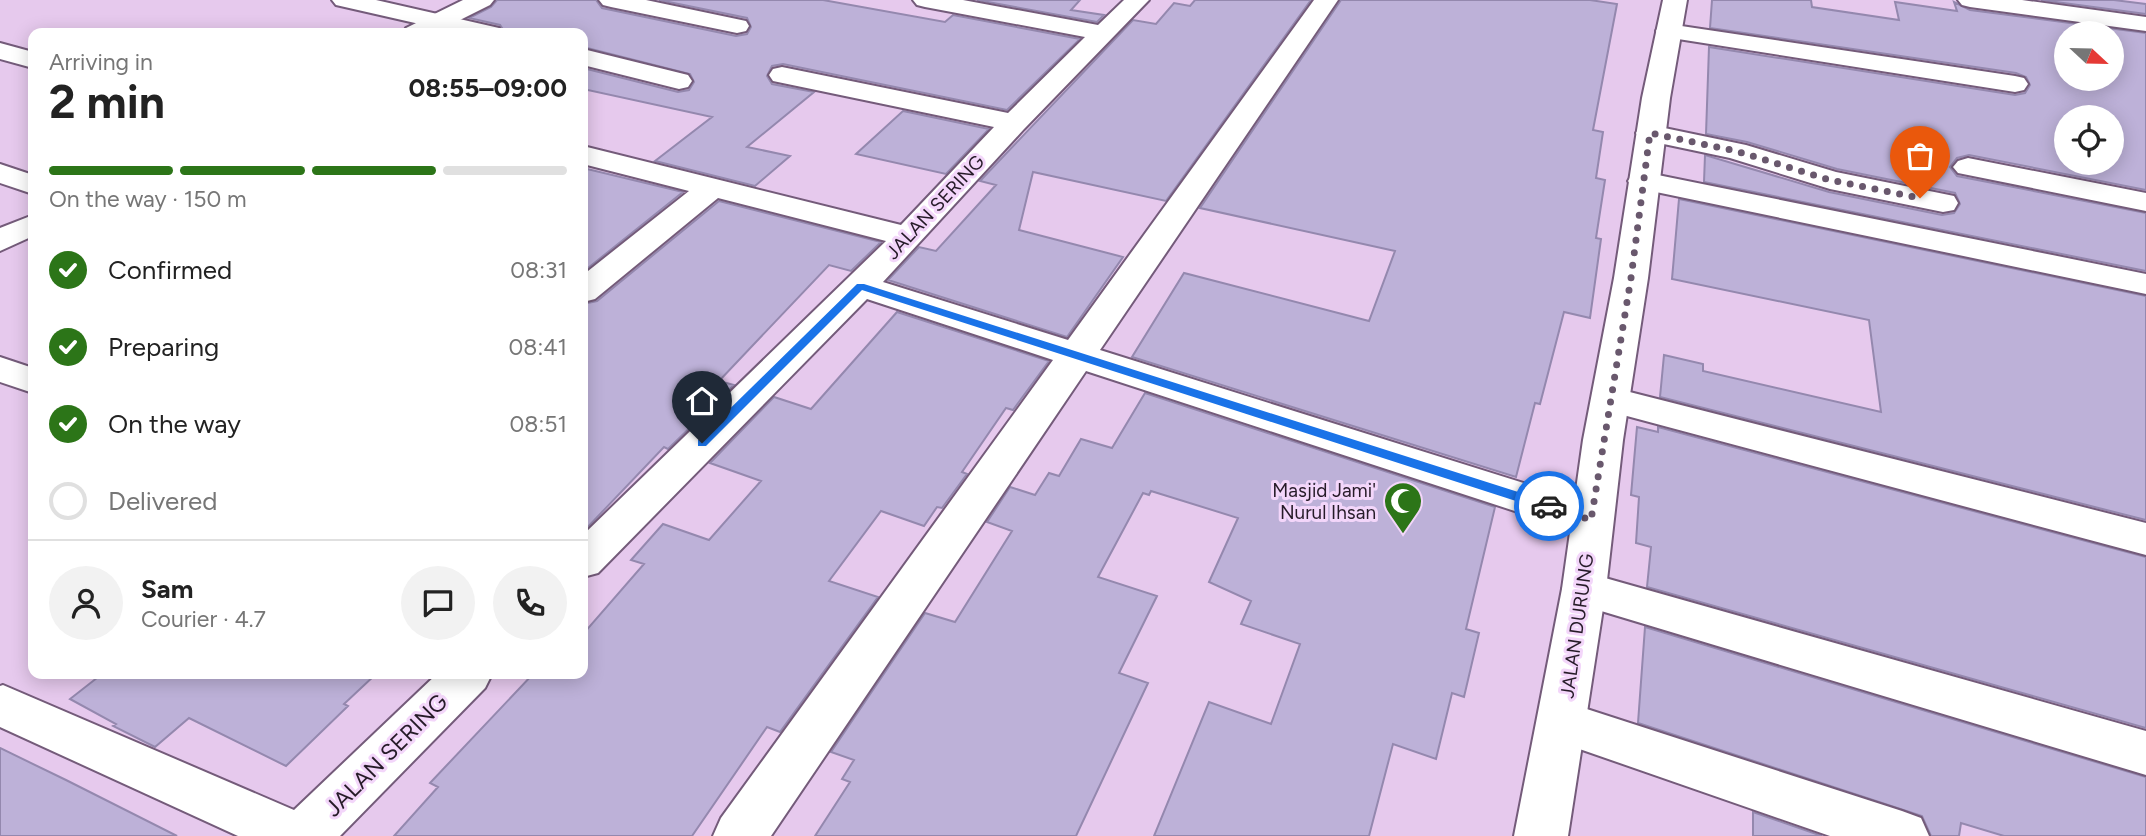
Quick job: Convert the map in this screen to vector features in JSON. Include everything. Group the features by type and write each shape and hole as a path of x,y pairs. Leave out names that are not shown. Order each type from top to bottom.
{"street":[{"path":"344,0 469,28"},
{"path":"425,28 482,0"},
{"path":"611,0 737,26"},
{"path":"925,0 1102,33"},
{"name":"JALAN SERING","path":"588,556 860,286 1014,123 1137,0"},
{"path":"740,836 1326,0"},
{"path":"1970,0 2146,24"},
{"path":"1672,16 2015,84"},
{"name":"JALAN DURUNG","path":"1541,836 1584,589 1591,520 1631,278 1650,133 1672,16"},
{"path":"0,51 28,59"},
{"path":"588,58 679,81"},
{"path":"782,75 1014,123"},
{"path":"1650,133 1748,155 1830,180 1943,203"},
{"path":"588,156 906,236"},
{"path":"1968,167 2146,202"},
{"path":"0,173 28,183"},
{"path":"1643,181 2146,284"},
{"path":"588,288 711,188"},
{"path":"0,241 28,227"},
{"path":"860,286 1591,520"},
{"path":"0,369 28,380"},
{"path":"1610,399 2146,539"},
{"path":"1584,589 2146,753"},
{"name":"JALAN SERING","path":"304,836 463,679"},
{"path":"3,706 295,836"},
{"path":"1562,722 1902,836"}],"building":[{"path":"497,0 596,0 602,8 736,36 747,34 751,27 747,18 659,0 823,0 945,22 953,15 1080,39 1007,110 783,64 772,66 767,76 772,84 814,92 747,147 790,156 755,186 655,161 712,117 588,90 588,69 678,92 689,90 694,82 690,74 588,48 588,28 502,28 500,25 469,18 491,7"},
{"path":"977,0 1080,0 1071,10 1104,15 1097,22"},
{"path":"1195,0 1311,0 1166,201 1033,172 1019,230 1123,257 1067,337 888,280 919,247 936,251 996,185 980,181 1133,20 1156,24 1174,3 1190,6"},
{"path":"1341,0 1590,0 1617,4 1593,130 1603,132 1596,178 1605,180 1596,238 1601,239 1590,318 1564,312 1540,404 1535,403 1516,477 1132,357 1184,273 1369,321 1395,251 1200,208"},
{"path":"1712,0 1811,0 1812,7 1899,20 1895,2 1957,11 1954,2 1970,10 2054,21 2054,91 2124,91 2124,30 2146,33 2146,190 2070,175 2124,175 2124,105 2054,105 2054,172 1969,155 1957,158 1950,167 1957,176 2146,213 2146,271 1704,182 1705,155 1829,192 1942,215 1954,213 1960,204 1955,193 1837,169 1747,142 1706,134 1709,47 2015,95 2025,93 2030,85 2026,77 2016,73 1710,28"},
{"path":"2041,0 2114,0 2146,4 2146,14"},
{"path":"903,111 989,129 946,174 856,154"},
{"path":"588,169 683,192 588,268"},
{"path":"1679,199 2146,296 2146,520 1660,397 1664,355 1703,364 1703,371 1881,412 1869,320 1672,279"},
{"path":"719,201 881,242 851,271 829,265 719,381 734,385 668,449 664,447 588,527 588,303 597,301"},
{"path":"897,312 1049,361 1013,410 1006,408 962,472 967,474 942,508 937,507 924,526 881,511 829,581 878,597 780,732 767,727 692,836 394,836 438,787 430,783 528,679 588,679 588,628 644,564 631,560 663,524 709,540 761,481 710,463 774,397 811,409"},
{"path":"1145,393 1495,507 1466,629 1479,633 1464,697 1452,693 1436,759 1393,744 1369,836 1154,836 1209,702 1271,724 1300,644 1241,624 1251,601 1209,582 1238,518 1151,491 1149,495 1143,493 1098,577 1157,596 1119,673 1148,683 1076,836 815,836 850,782 842,779 854,760 831,752 925,613 955,622 1012,531 987,522 1010,487 1035,495 1049,473 1059,476 1081,439 1112,448"},
{"path":"1637,427 1658,432 1658,427 2146,557 2146,728 1647,587 1651,547 1636,543 1639,497 1631,495"},
{"path":"1645,627 2146,777 2146,836 2004,836 1961,823 1959,836 1931,836 1922,816 1638,723"},
{"path":"96,679 371,679 344,704 348,706 286,766 189,718 155,747 113,726 116,724 70,699"},
{"path":"0,748 66,780 177,836 0,836"},
{"path":"1753,812 1822,836 1753,836"}],"way so far":[{"path":"1549,506 1591,520 1631,278 1650,133 1736,151 1830,180 1920,198"}],"place":[{"name":"Masjid Jami' Nurul Ihsan","path":"1403,535"}],"route":[{"path":"702,443 860,286 1549,506"}]}
